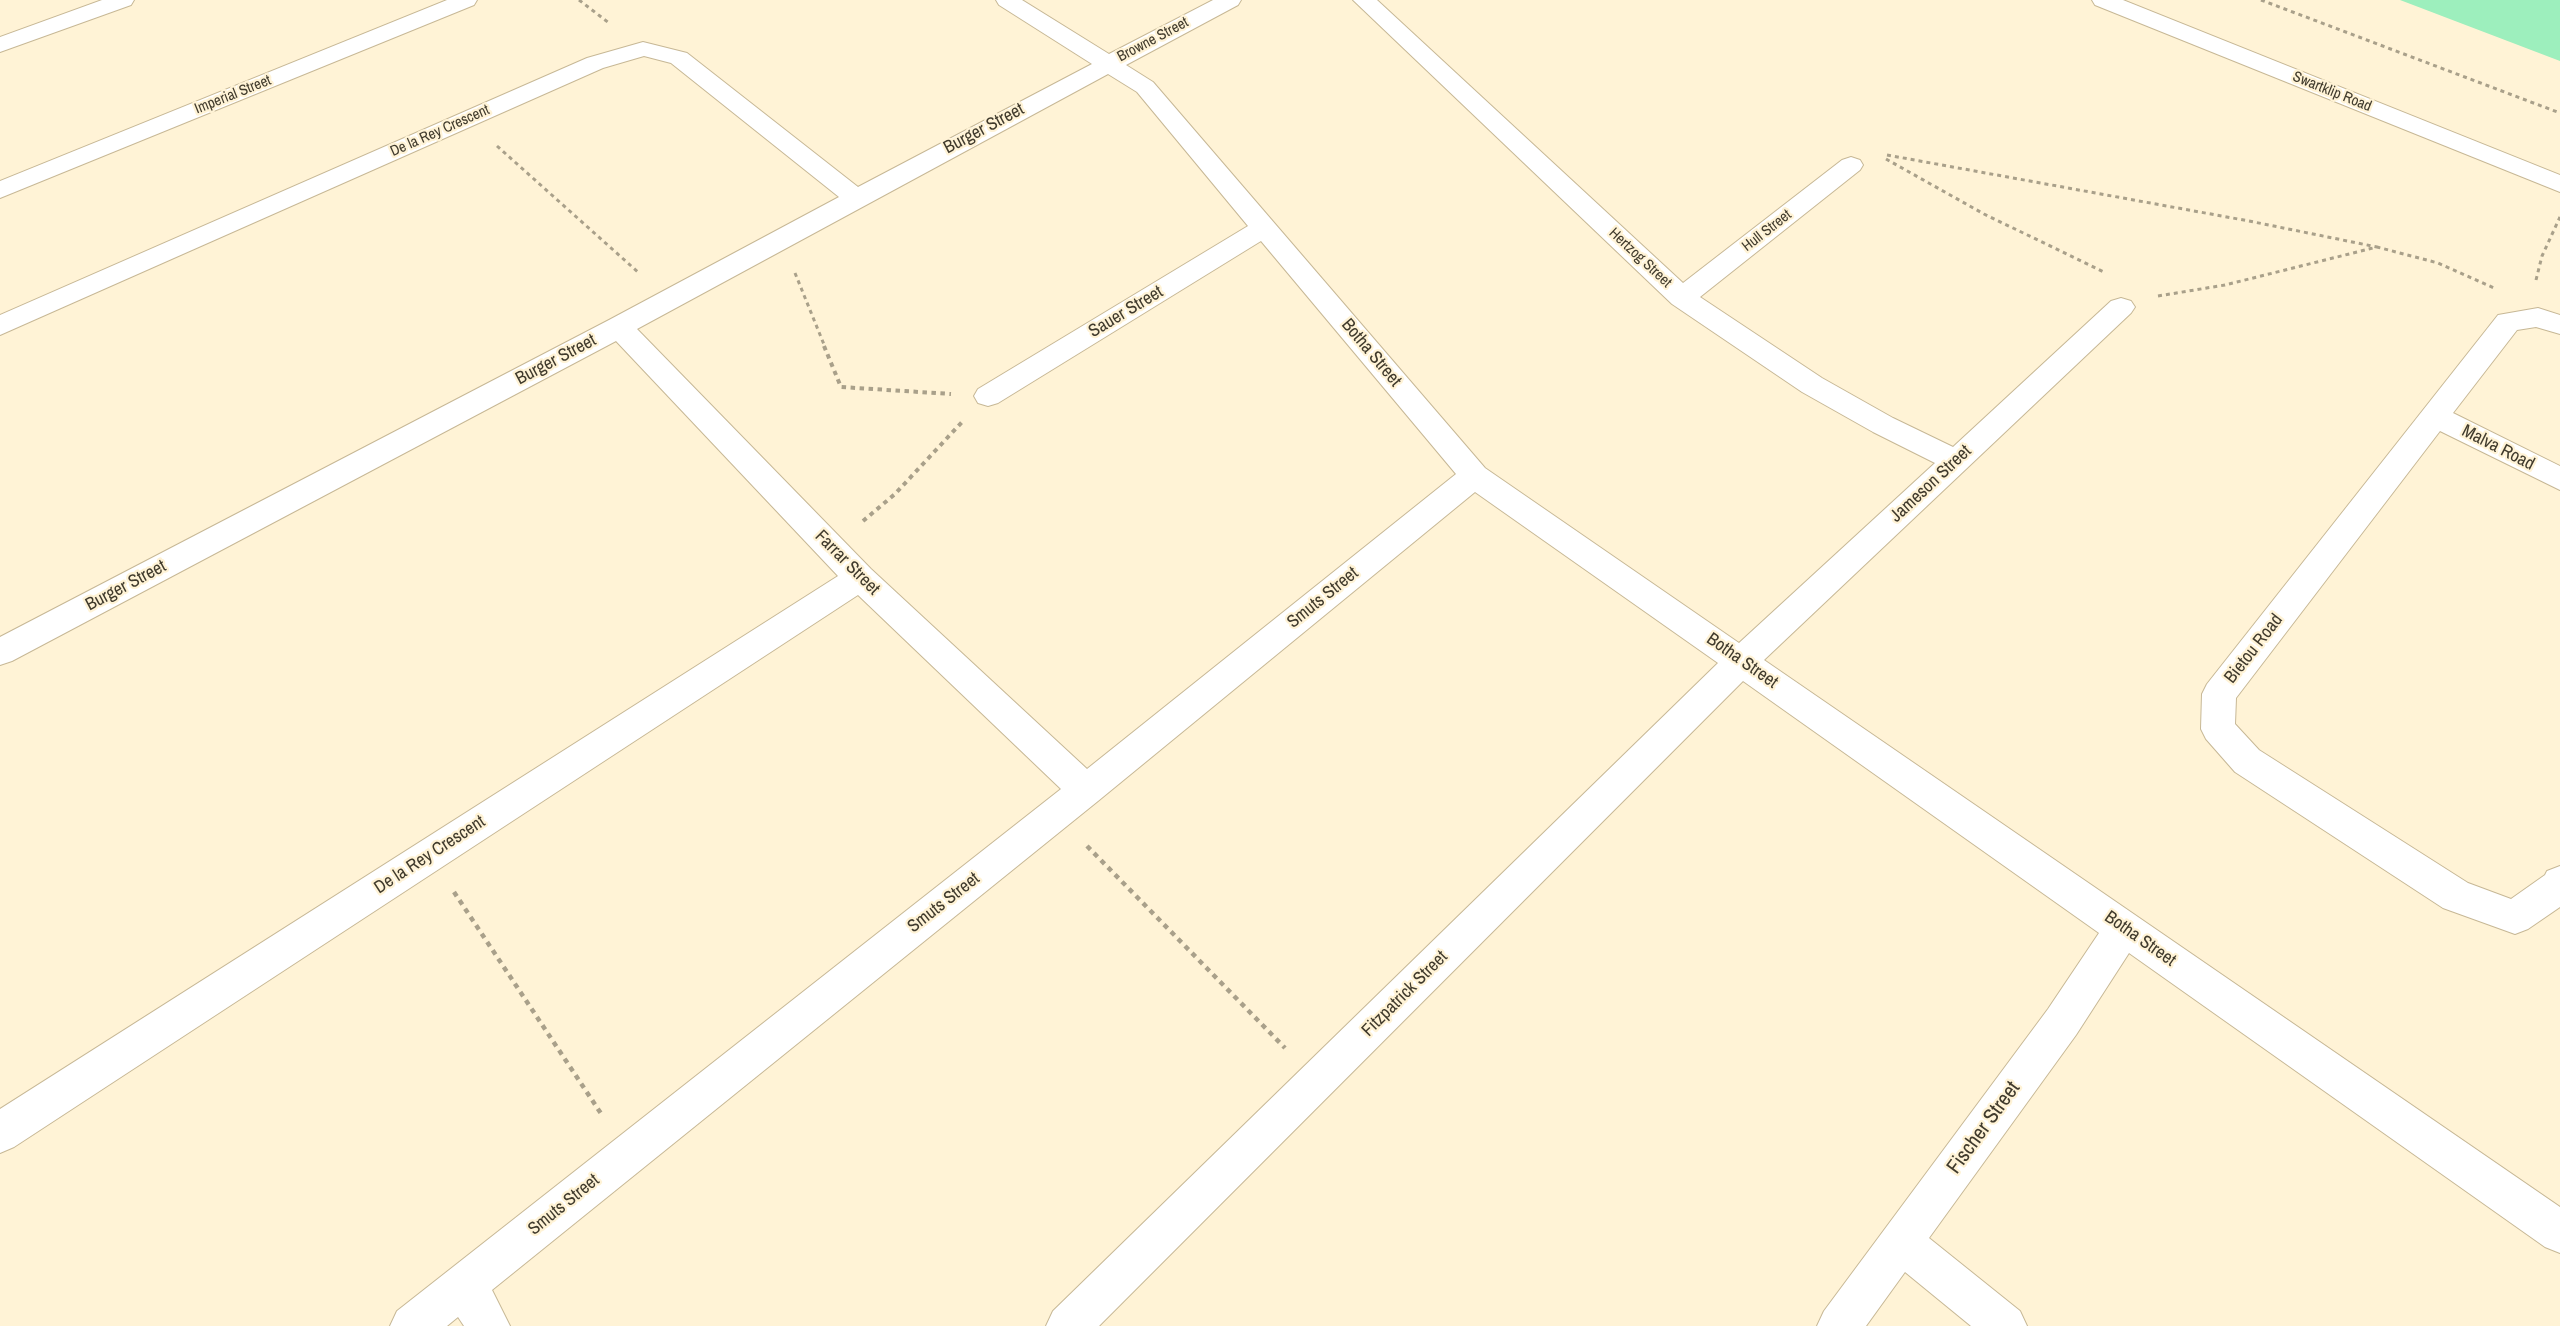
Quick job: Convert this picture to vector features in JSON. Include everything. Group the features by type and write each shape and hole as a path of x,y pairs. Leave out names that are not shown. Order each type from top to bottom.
{"street":[{"path":"0,45 123,0"},
{"name":"Imperial Street","path":"0,190 466,0"},
{"name":"Botha Street","path":"1007,0 1145,87 1474,476 2560,1232"},
{"name":"Browne Street","path":"1109,63 1230,0"},
{"name":"Hertzog Street","path":"1364,0 1682,298 1812,386 1956,461"},
{"name":"Swartklip Road","path":"2103,0 2560,184"},
{"name":"De la Rey Crescent","path":"0,326 595,63 643,49 679,58 856,198"},
{"name":"Burger Street","path":"0,652 618,327 1109,63"},
{"name":"Hull Street","path":"1682,298 1851,165"},
{"name":"Sauer Street","path":"988,396 1265,227"},
{"name":"Jameson Street","path":"1742,662 2121,307"},
{"name":"Bietou Road","path":"2545,314 2508,322 2437,417 2218,694 2218,729 2247,761 2456,896 2515,917 2558,887 2560,883"},
{"name":"Farrar Street","path":"618,327 860,578 1086,790"},
{"name":"Malva Road","path":"2437,417 2560,478"},
{"name":"Smuts Street","path":"412,1326 1086,790 1474,476"},
{"name":"De la Rey Crescent","path":"0,1133 860,578"},
{"name":"Fitzpatrick Street","path":"1068,1326 1742,662"},
{"name":"Fischer Street","path":"1839,1326 2062,1022 2124,928"},
{"path":"1900,1242 2004,1326"},
{"path":"464,1284 488,1326"}],"path":[{"path":"579,0 617,29"},
{"path":"2261,0 2560,113"},
{"path":"468,119 668,300"},
{"path":"1851,165 1875,153 2249,221 2377,247 2438,263 2545,314"},
{"path":"1875,153 1984,214 2112,276"},
{"path":"2545,314 2535,284 2542,256 2560,216"},
{"path":"770,244 791,265 841,387 988,396"},
{"path":"2121,307 2154,297 2225,285 2377,247"},
{"path":"825,542 862,521 895,494 988,396"},
{"path":"1086,845 1287,1049"},
{"path":"448,884 605,1119"}],"green space":[{"path":"2400,0 2560,0 2560,61"}]}
